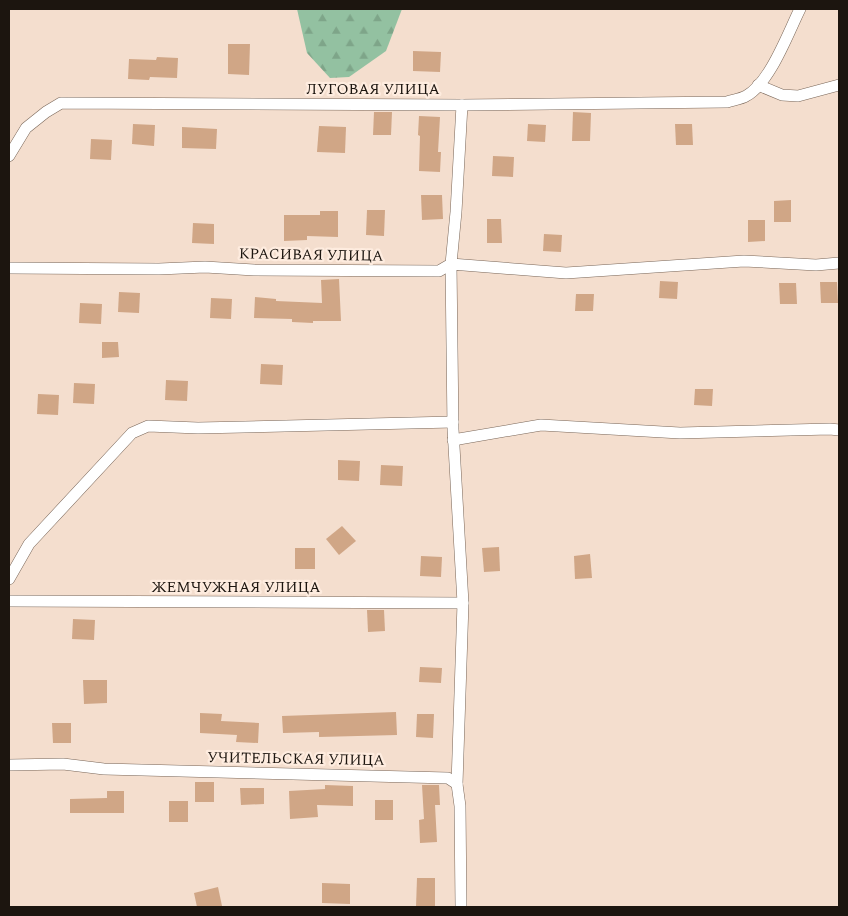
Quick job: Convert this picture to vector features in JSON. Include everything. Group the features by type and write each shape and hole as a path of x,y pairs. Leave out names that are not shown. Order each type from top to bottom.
{"street":[{"path":"800,9 772,66 758,85 782,96 798,96 839,85"},
{"name":"ЛУГОВАЯ УЛИЦА","path":"9,156 26,128 61,103 462,105 727,102 747,96 758,85"},
{"path":"461,907 460,806 457,784 463,603 453,422 451,264 462,105"},
{"path":"451,264 566,273 744,261 839,263"},
{"name":"КРАСИВАЯ УЛИЦА","path":"9,268 439,271 451,264"},
{"path":"9,579 29,544 132,432 148,426 198,428 453,422"},
{"path":"454,440 541,425 680,433 839,430"},
{"name":"ЖЕМЧУЖНАЯ УЛИЦА","path":"9,601 463,603"},
{"name":"УЧИТЕЛЬСКАЯ УЛИЦА","path":"9,765 64,764 104,770 448,778 457,784"}],"green space":[{"path":"297,9 402,9 386,51 349,77 330,78 307,53"}],"building":[{"path":"228,44 250,44 249,75 228,74"},
{"path":"413,51 441,52 440,72 413,71"},
{"path":"157,57 178,58 177,78 150,77 149,80 128,79 129,59 156,60"},
{"path":"374,112 392,112 391,135 373,135"},
{"path":"573,112 591,113 590,141 572,141"},
{"path":"419,116 440,117 438,152 441,152 440,172 419,171"},
{"path":"133,124 155,125 154,146 132,144"},
{"path":"528,124 546,125 545,142 527,141"},
{"path":"675,124 692,124 693,145 676,145"},
{"path":"319,126 346,127 345,153 317,152"},
{"path":"182,127 217,129 216,149 182,148"},
{"path":"91,139 112,140 111,160 90,159"},
{"path":"493,156 514,157 513,177 492,176"},
{"path":"421,195 442,195 443,219 422,220"},
{"path":"791,200 791,222 774,222 774,201"},
{"path":"367,210 385,210 384,236 366,235"},
{"path":"320,211 338,211 338,237 307,236 307,240 284,241 284,215 320,215"},
{"path":"487,219 501,219 502,243 487,243"},
{"path":"748,220 765,220 765,241 748,242"},
{"path":"193,223 214,224 214,244 192,243"},
{"path":"544,234 562,235 561,252 543,251"},
{"path":"339,279 341,321 313,321 313,323 292,322 292,319 254,318 255,297 276,299 276,301 322,303 321,280"},
{"path":"660,281 678,282 677,299 659,298"},
{"path":"820,282 837,282 838,303 821,303"},
{"path":"779,283 796,283 797,304 780,304"},
{"path":"119,292 140,293 139,313 118,312"},
{"path":"576,294 594,294 593,311 575,311"},
{"path":"211,298 232,299 231,319 210,318"},
{"path":"80,303 102,304 101,324 79,323"},
{"path":"102,342 118,342 119,357 102,358"},
{"path":"261,364 283,365 282,385 260,384"},
{"path":"166,380 188,381 187,401 165,400"},
{"path":"74,383 95,384 94,404 73,403"},
{"path":"695,389 713,389 712,406 694,405"},
{"path":"38,394 59,395 58,415 37,414"},
{"path":"338,460 360,461 359,481 338,480"},
{"path":"381,465 403,466 402,486 380,485"},
{"path":"342,526 356,541 339,555 326,539"},
{"path":"499,547 500,571 484,572 482,548"},
{"path":"295,548 315,548 315,569 295,569"},
{"path":"590,554 592,578 575,579 574,556"},
{"path":"421,556 442,557 441,577 420,576"},
{"path":"367,610 384,610 385,631 368,632"},
{"path":"73,619 95,620 94,640 72,639"},
{"path":"420,667 442,668 441,683 419,682"},
{"path":"83,680 107,680 107,703 84,704"},
{"path":"396,712 397,735 319,737 319,732 283,733 282,716"},
{"path":"200,713 222,714 221,721 259,723 258,743 236,742 237,735 200,733"},
{"path":"417,714 434,714 433,738 416,737"},
{"path":"52,723 71,723 71,743 53,743"},
{"path":"195,782 214,782 214,802 195,802"},
{"path":"325,785 353,786 353,806 317,805 318,817 290,819 289,791 325,789"},
{"path":"422,785 439,785 440,805 435,805 437,842 420,843 419,820 424,819"},
{"path":"240,788 264,788 264,804 241,805"},
{"path":"107,791 124,791 124,813 70,813 70,799 107,798"},
{"path":"375,800 393,800 393,820 375,820"},
{"path":"169,801 188,801 188,822 169,822"},
{"path":"417,878 435,878 435,907 416,907"},
{"path":"322,883 350,884 350,904 322,903"},
{"path":"218,887 222,906 197,907 194,893"}]}
